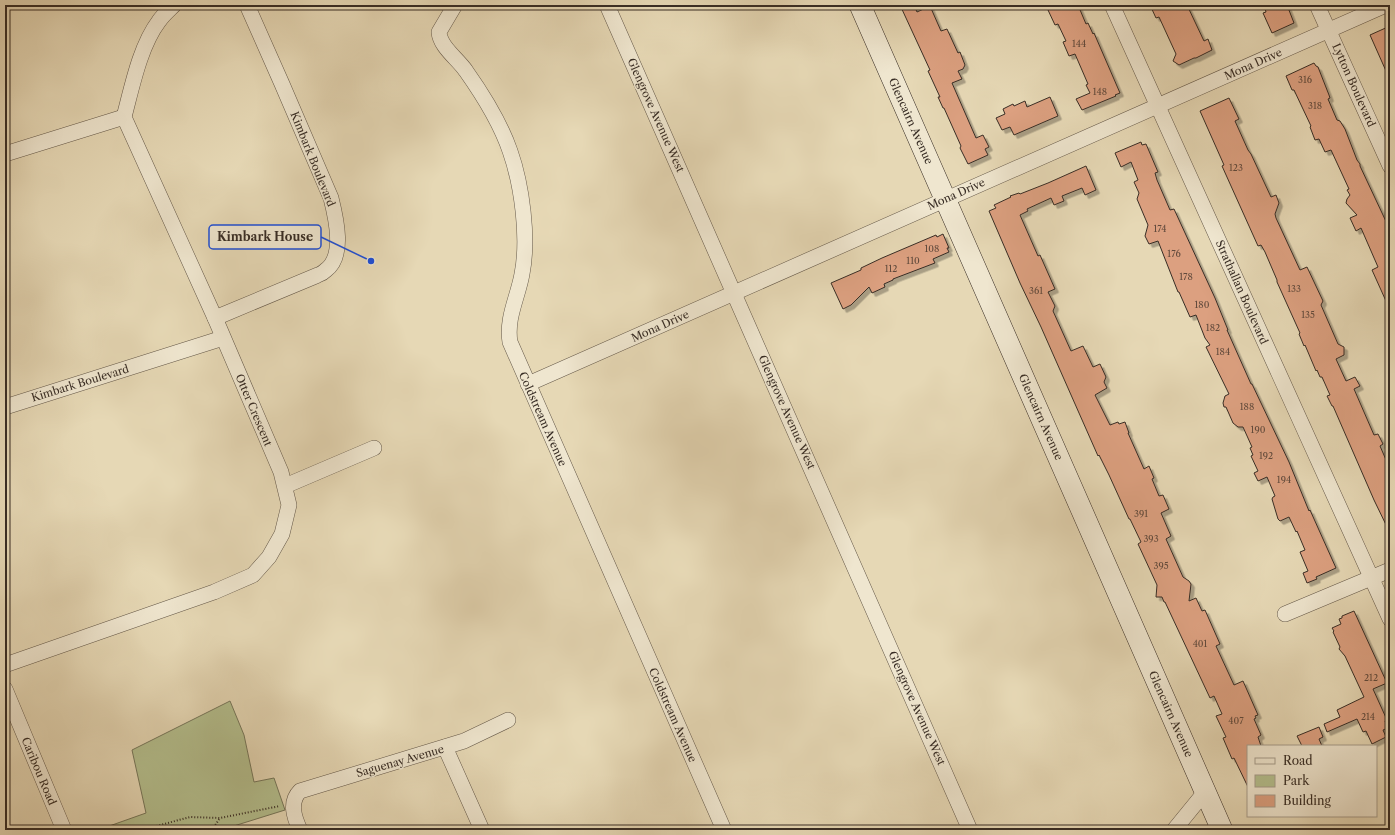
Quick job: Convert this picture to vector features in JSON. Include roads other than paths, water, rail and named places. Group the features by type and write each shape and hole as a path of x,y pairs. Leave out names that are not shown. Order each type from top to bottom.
{"street":[{"path":"5,154 124,117 132,84 148,39 159,20 174,5"},
{"name":"Kimbark Boulevard","path":"215,318 327,270 333,262 337,246 338,232 331,198 247,5"},
{"name":"Coldstream Avenue","path":"455,5 439,32 441,40 466,70 498,123 510,150 522,201 525,248 522,273 510,317 508,331 512,347 724,830"},
{"name":"Glengrove Avenue West","path":"607,5 968,824"},
{"name":"Glencairn Avenue","path":"860,5 1222,830"},
{"name":"Strathallan Boulevard","path":"1112,5 1390,619"},
{"name":"Lytton Boulevard","path":"1317,5 1390,166"},
{"name":"Mona Drive","path":"528,384 1386,5"},
{"name":"Otter Crescent","path":"5,665 214,592 253,575 269,557 282,534 290,504 281,472 224,338 124,117"},
{"name":"Kimbark Boulevard","path":"5,407 224,338"},
{"path":"285,486 374,448"},
{"path":"1284,614 1390,570"},
{"name":"Caribou Road","path":"5,689 64,830"},
{"name":"Saguenay Avenue","path":"300,830 294,814 293,800 300,791 464,741 508,720"},
{"path":"445,747 482,830"},
{"path":"1174,830 1206,792"}],"place":[{"name":"Kimbark House","path":"371,261"}]}
